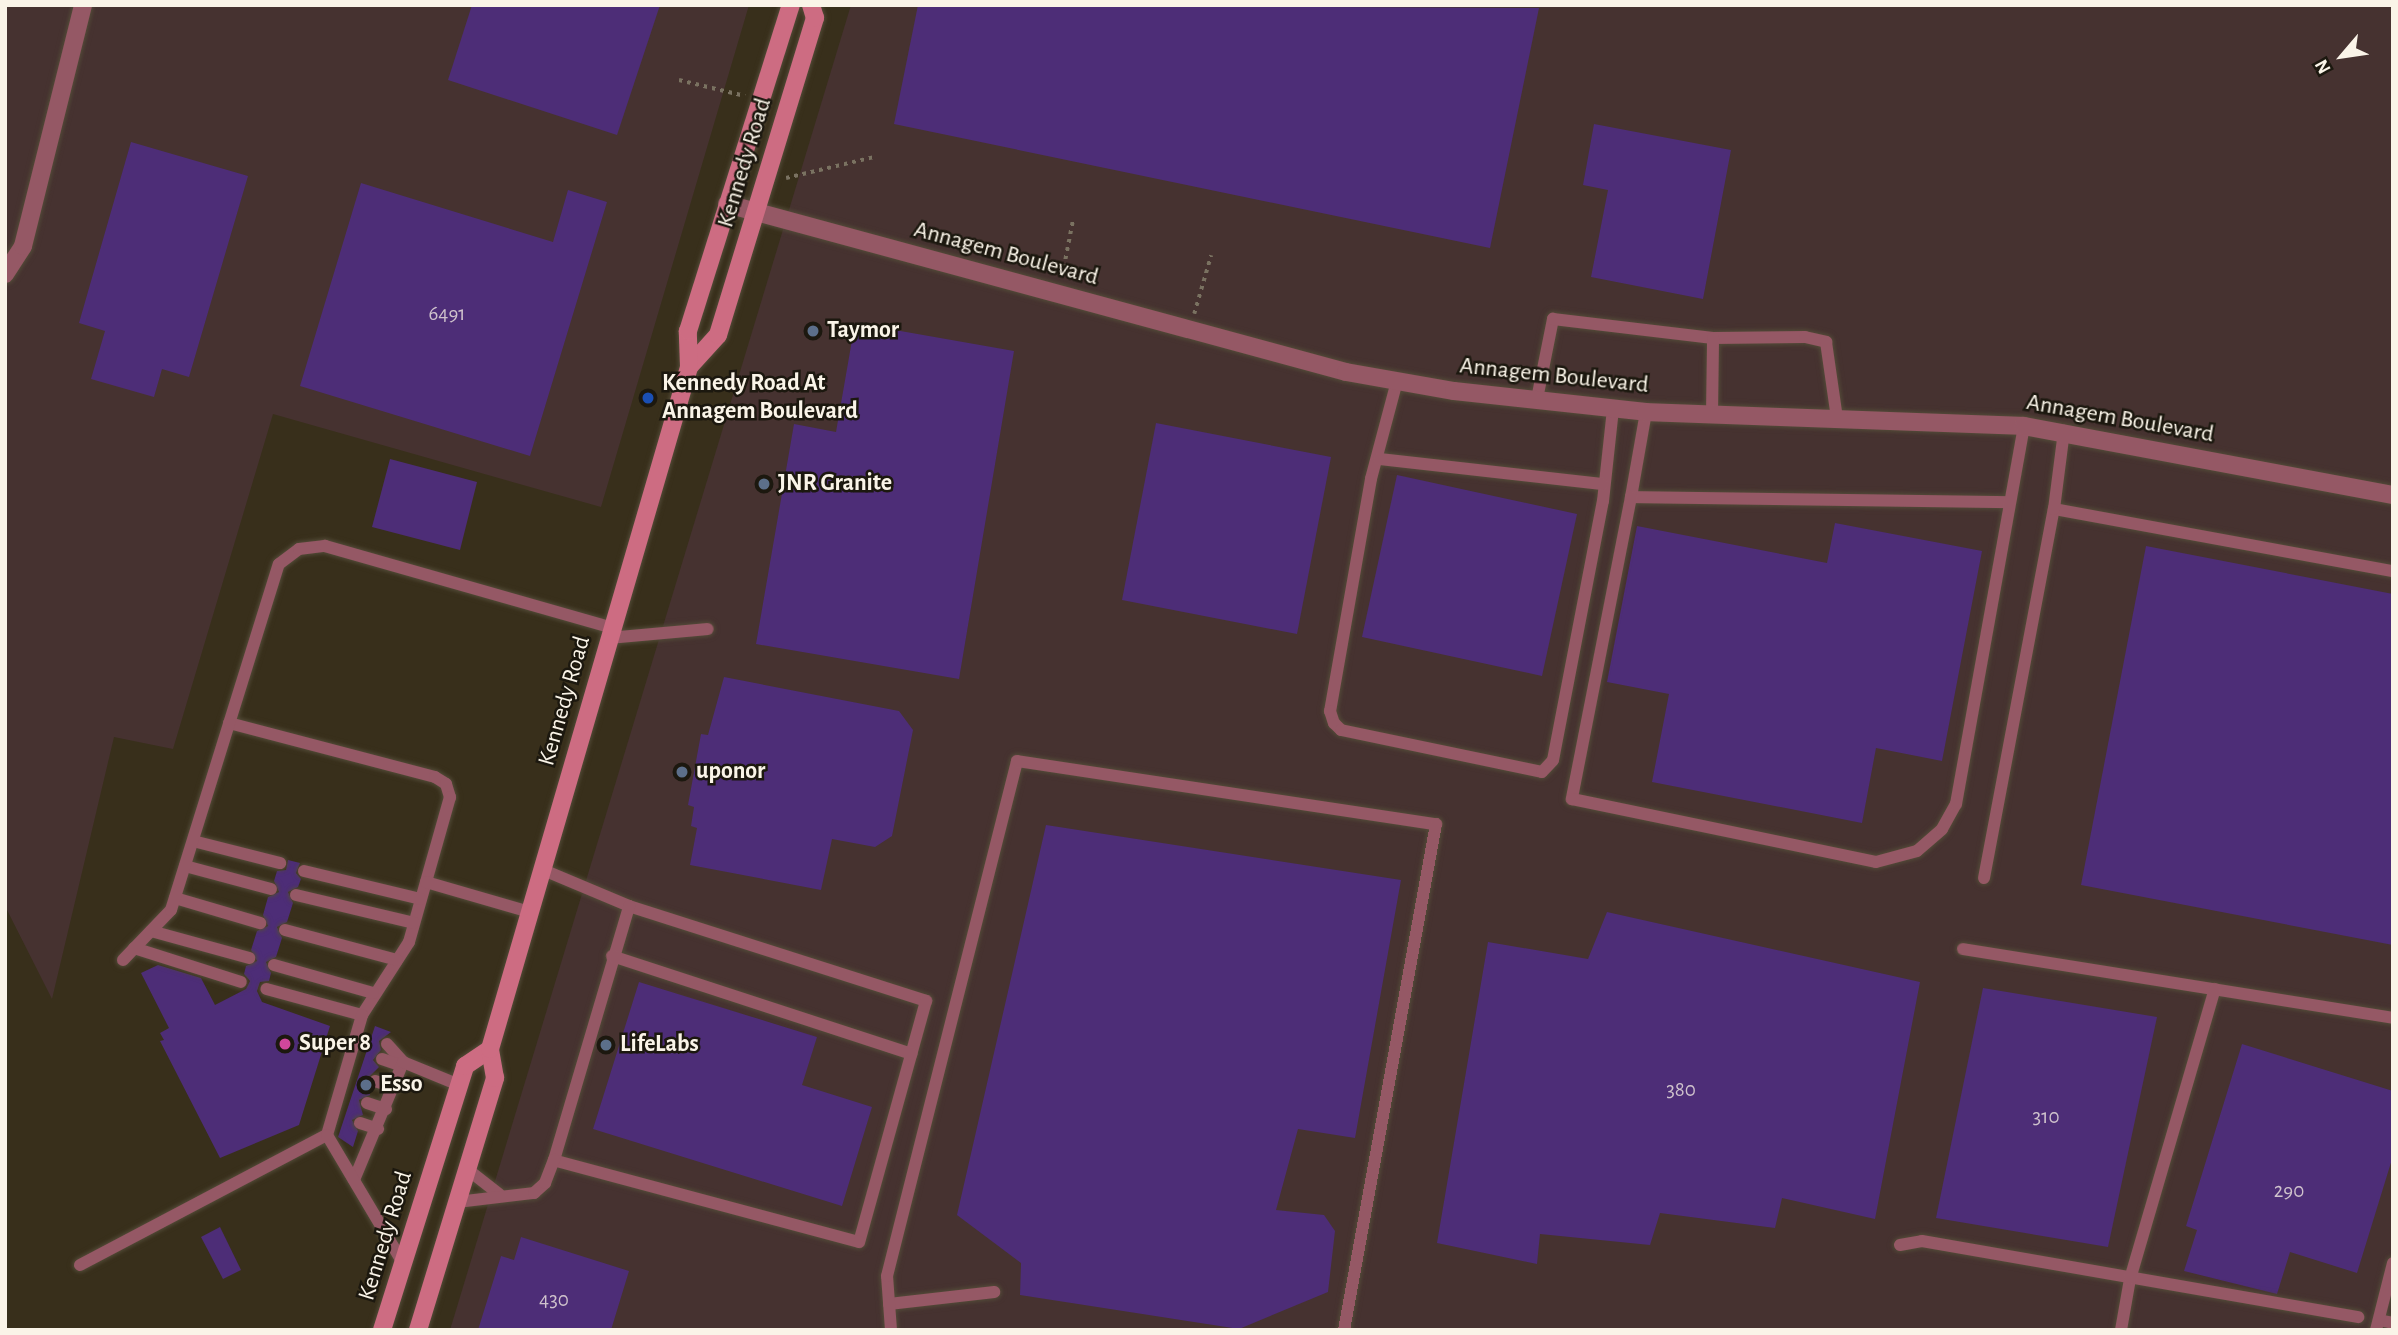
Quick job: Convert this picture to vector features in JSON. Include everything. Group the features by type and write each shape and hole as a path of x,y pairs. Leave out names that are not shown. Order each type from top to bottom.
{"main road":[{"name":"Kennedy Road","path":"418,1330 495,1078 490,1049 689,367 688,331 759,99 791,5"},
{"name":"Kennedy Road","path":"689,367 718,335 815,18 811,5"},
{"name":"Kennedy Road","path":"382,1330 465,1066 490,1049"}],"street":[{"path":"5,274 23,246 83,5"},
{"name":"Annagem Boulevard","path":"727,204 1346,372 1397,381 1646,412 2024,426 2064,431 2393,495"}],"lane":[{"path":"1537,398 1553,319 1713,338 1805,337 1826,342 1837,418"},
{"path":"1712,414 1713,338"},
{"path":"1397,381 1379,459 1371,480 1333,697 1334,723 1341,730 1542,772 1553,760 1603,484 1613,409"},
{"path":"1646,412 1572,799 1876,862 1917,851 1942,829 1956,804 2008,502 2024,426"},
{"path":"1984,878 2054,509 2064,431"},
{"path":"1379,459 1603,484"},
{"path":"1631,497 2008,502"},
{"path":"2054,509 2393,571"},
{"path":"123,960 171,910 279,564 299,548 325,545 611,633 708,629"},
{"path":"79,1265 327,1135 339,1117 352,1074 352,1050 362,1015 373,993 397,960 414,923 450,797 446,784 435,777 229,723"},
{"path":"891,1330 887,1276 1017,761 1436,824 1342,1329"},
{"path":"193,841 279,863"},
{"path":"185,866 271,889"},
{"path":"541,869 629,906 926,1001 859,1242 554,1160"},
{"path":"303,871 421,899"},
{"path":"426,882 529,912"},
{"path":"296,895 414,923"},
{"path":"175,898 260,923"},
{"path":"457,1202 499,1194 534,1193 545,1182 554,1160 612,956 629,906"},
{"path":"285,930 397,960"},
{"path":"151,931 249,958"},
{"path":"134,948 241,982"},
{"path":"1963,949 2393,1018"},
{"path":"612,956 911,1054"},
{"path":"274,965 373,993"},
{"path":"266,989 362,1015"},
{"path":"2121,1330 2130,1279 2215,989"},
{"path":"357,1032 372,1037"},
{"path":"387,1044 403,1064"},
{"path":"352,1050 366,1054"},
{"path":"382,1059 459,1085"},
{"path":"354,1180 378,1129 403,1064"},
{"path":"375,1081 394,1087"},
{"path":"368,1103 386,1109"},
{"path":"360,1123 378,1129"},
{"path":"327,1135 403,1263"},
{"path":"467,1169 499,1194"},
{"path":"1900,1245 1922,1241 2358,1317"},
{"path":"2393,1263 2377,1325 2393,1324"},
{"path":"889,1304 994,1292"}],"path":[{"path":"680,80 759,99"},
{"path":"767,176 791,178 874,157"},
{"path":"1058,294 1073,219"},
{"path":"1189,330 1211,255"}],"shaded area":[{"path":"5,5 749,5 601,507 273,414 173,749 114,737 52,999 5,906"},
{"path":"851,5 2393,5 2393,1330 450,1330"}],"building":[{"path":"472,5 660,5 617,135 448,80"},
{"path":"918,5 1539,8 1490,248 894,124"},
{"path":"1594,124 1731,150 1703,299 1591,277 1608,190 1583,185"},
{"path":"131,142 248,176 189,377 162,369 154,397 91,379 105,331 79,323"},
{"path":"361,183 553,242 568,190 607,202 530,456 300,386"},
{"path":"855,323 1014,351 959,679 756,644 794,424 836,432"},
{"path":"1156,423 1331,457 1297,634 1122,600"},
{"path":"390,459 477,482 460,550 372,527"},
{"path":"1397,475 1577,514 1542,676 1362,637"},
{"path":"1835,523 1982,551 1942,761 1876,748 1862,823 1652,782 1669,694 1607,682 1637,526 1827,563"},
{"path":"2146,546 2393,594 2393,945 2081,885"},
{"path":"724,677 899,711 913,730 892,836 875,847 832,839 821,890 690,865 697,828 691,826 694,807 688,805 701,734 708,735"},
{"path":"1046,825 1401,880 1355,1138 1298,1129 1276,1210 1324,1215 1335,1231 1328,1292 1239,1329 1020,1295 1021,1263 957,1215"},
{"path":"288,860 300,863 296,873 301,879 298,887 288,892 293,903 287,922 277,927 282,938 276,957 266,962 271,973 269,981 260,982 257,991 262,1002 330,1026 299,1125 220,1158 160,1041 164,1040 160,1033 169,1028 141,973 158,965 201,978 215,1005 246,989 250,981 244,974 246,966 257,961 251,950 257,931 268,926 263,915 268,897 279,892 274,881 277,871 286,870"},
{"path":"1607,912 1920,982 1875,1219 1782,1198 1775,1228 1660,1213 1650,1245 1540,1234 1537,1264 1437,1243 1488,942 1588,959"},
{"path":"639,982 817,1037 802,1085 872,1107 842,1206 593,1129"},
{"path":"1983,988 2157,1017 2108,1247 1936,1218"},
{"path":"375,1026 391,1032 379,1041 381,1050 373,1060 379,1067 367,1079 370,1095 359,1100 363,1115 352,1120 358,1131 353,1147 338,1137"},
{"path":"2242,1044 2393,1091 2393,1156 2357,1273 2290,1252 2277,1294 2184,1271 2197,1230 2186,1226"},
{"path":"220,1227 241,1270 223,1279 201,1237"},
{"path":"521,1237 629,1271 611,1330 478,1330 501,1256 514,1260"}],"place":[{"name":"Taymor","path":"813,331"},
{"name":"Kennedy Road At Annagem Boulevard","path":"648,398"},
{"name":"JNR Granite","path":"764,484"},
{"name":"uponor","path":"682,772"},
{"name":"Super 8","path":"285,1044"},
{"name":"LifeLabs","path":"606,1045"},
{"name":"Esso","path":"366,1085"}]}
